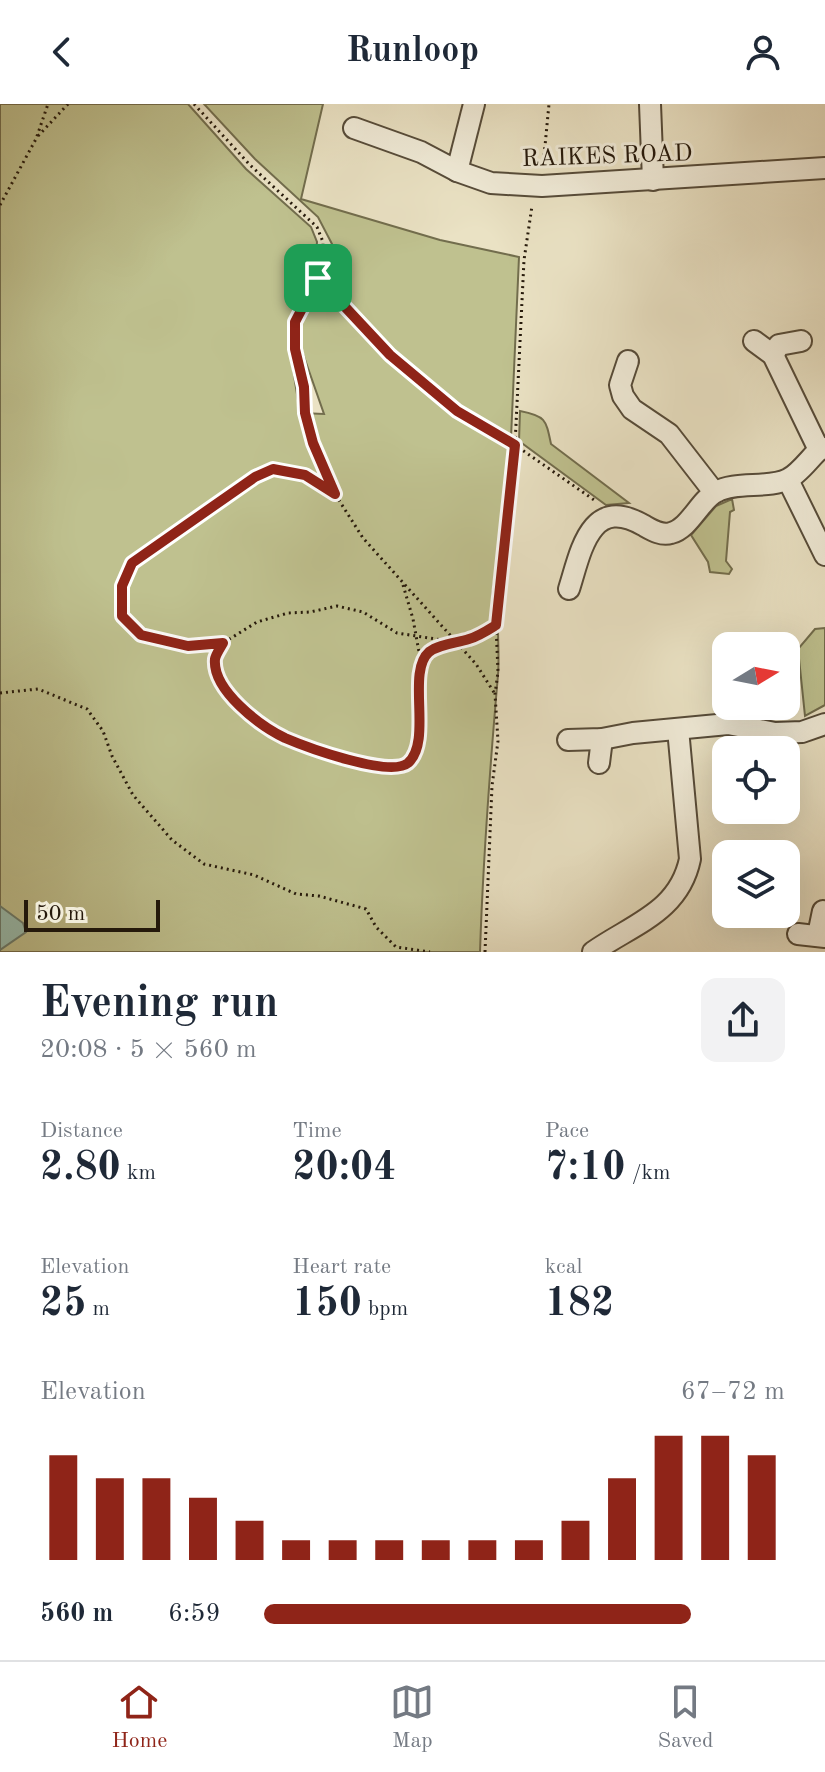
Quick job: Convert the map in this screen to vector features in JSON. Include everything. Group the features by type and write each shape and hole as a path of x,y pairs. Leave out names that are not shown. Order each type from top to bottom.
{"street":[{"path":"457,171 474,104"},
{"path":"650,104 653,180"},
{"name":"RAIKES ROAD","path":"361,154 361,131 421,152 457,171 491,183 538,186 825,168"},
{"path":"569,589 584,569 586,534 604,519 627,516 656,533 668,534 678,530 714,492 788,480 822,449 773,355 754,341"},
{"path":"773,355 779,345 801,341"},
{"path":"628,361 613,382 632,409 669,434 714,492"},
{"path":"788,480 818,554"},
{"path":"568,740 728,724 775,733 802,732 825,724"},
{"path":"593,952 663,909 681,888 687,875 690,859 678,729"},
{"path":"599,763 602,739"},
{"path":"814,935 823,911"}],"path":[{"path":"0,205 36,139 48,104"},
{"path":"36,139 68,104"},
{"path":"194,104 250,165 317,227 323,242 318,278 295,322 295,349 313,443 335,494 363,538 476,664 495,694"},
{"path":"485,952 492,786 498,741 496,625 515,445 524,260 549,104"},
{"path":"318,278 390,355 457,411 515,445 603,506 604,519"},
{"path":"335,494 305,475 273,469 255,477 132,563 122,586 122,616 141,635 188,646 223,643 257,622 288,613 337,606 363,612 397,633 455,642"},
{"path":"223,643 215,658 218,679 237,705 283,737 359,763 390,768 405,766 418,744 421,663 402,582"},
{"path":"421,663 430,651 471,639 496,625"},
{"path":"0,693 38,689 87,709 103,731 112,756 133,795 172,840 204,864 254,875 296,894 319,896 366,909 376,927 396,947 430,952"}],"green space":[{"path":"0,104 188,104 246,169 311,227 317,242 314,276 291,321 290,350 300,413 324,414 302,351 299,325 321,286 386,359 454,414 511,447 492,598 499,601 498,666 480,952 0,952"},
{"path":"204,104 323,104 301,199 440,240 519,257 511,438 460,407 391,350 326,277 332,244 318,217 255,159"},
{"path":"520,411 540,417 546,424 551,444 629,503 606,505 519,441"},
{"path":"732,499 734,510 730,512 726,561 732,569 729,574 710,572 708,562 691,535 716,506"},
{"path":"825,628 825,705 805,716 800,647 815,629"}],"shaded area":[{"path":"0,906 23,923 26,932 0,950"}],"route":[{"path":"318,278 390,355 457,411 515,445 496,625 471,639 430,651 421,663 418,744 405,766 390,768 359,763 283,737 237,705 218,679 215,658 223,643 188,646 141,635 122,616 122,586 132,563 255,477 273,469 305,475 335,494 313,443 295,349 295,322 318,278"}]}
